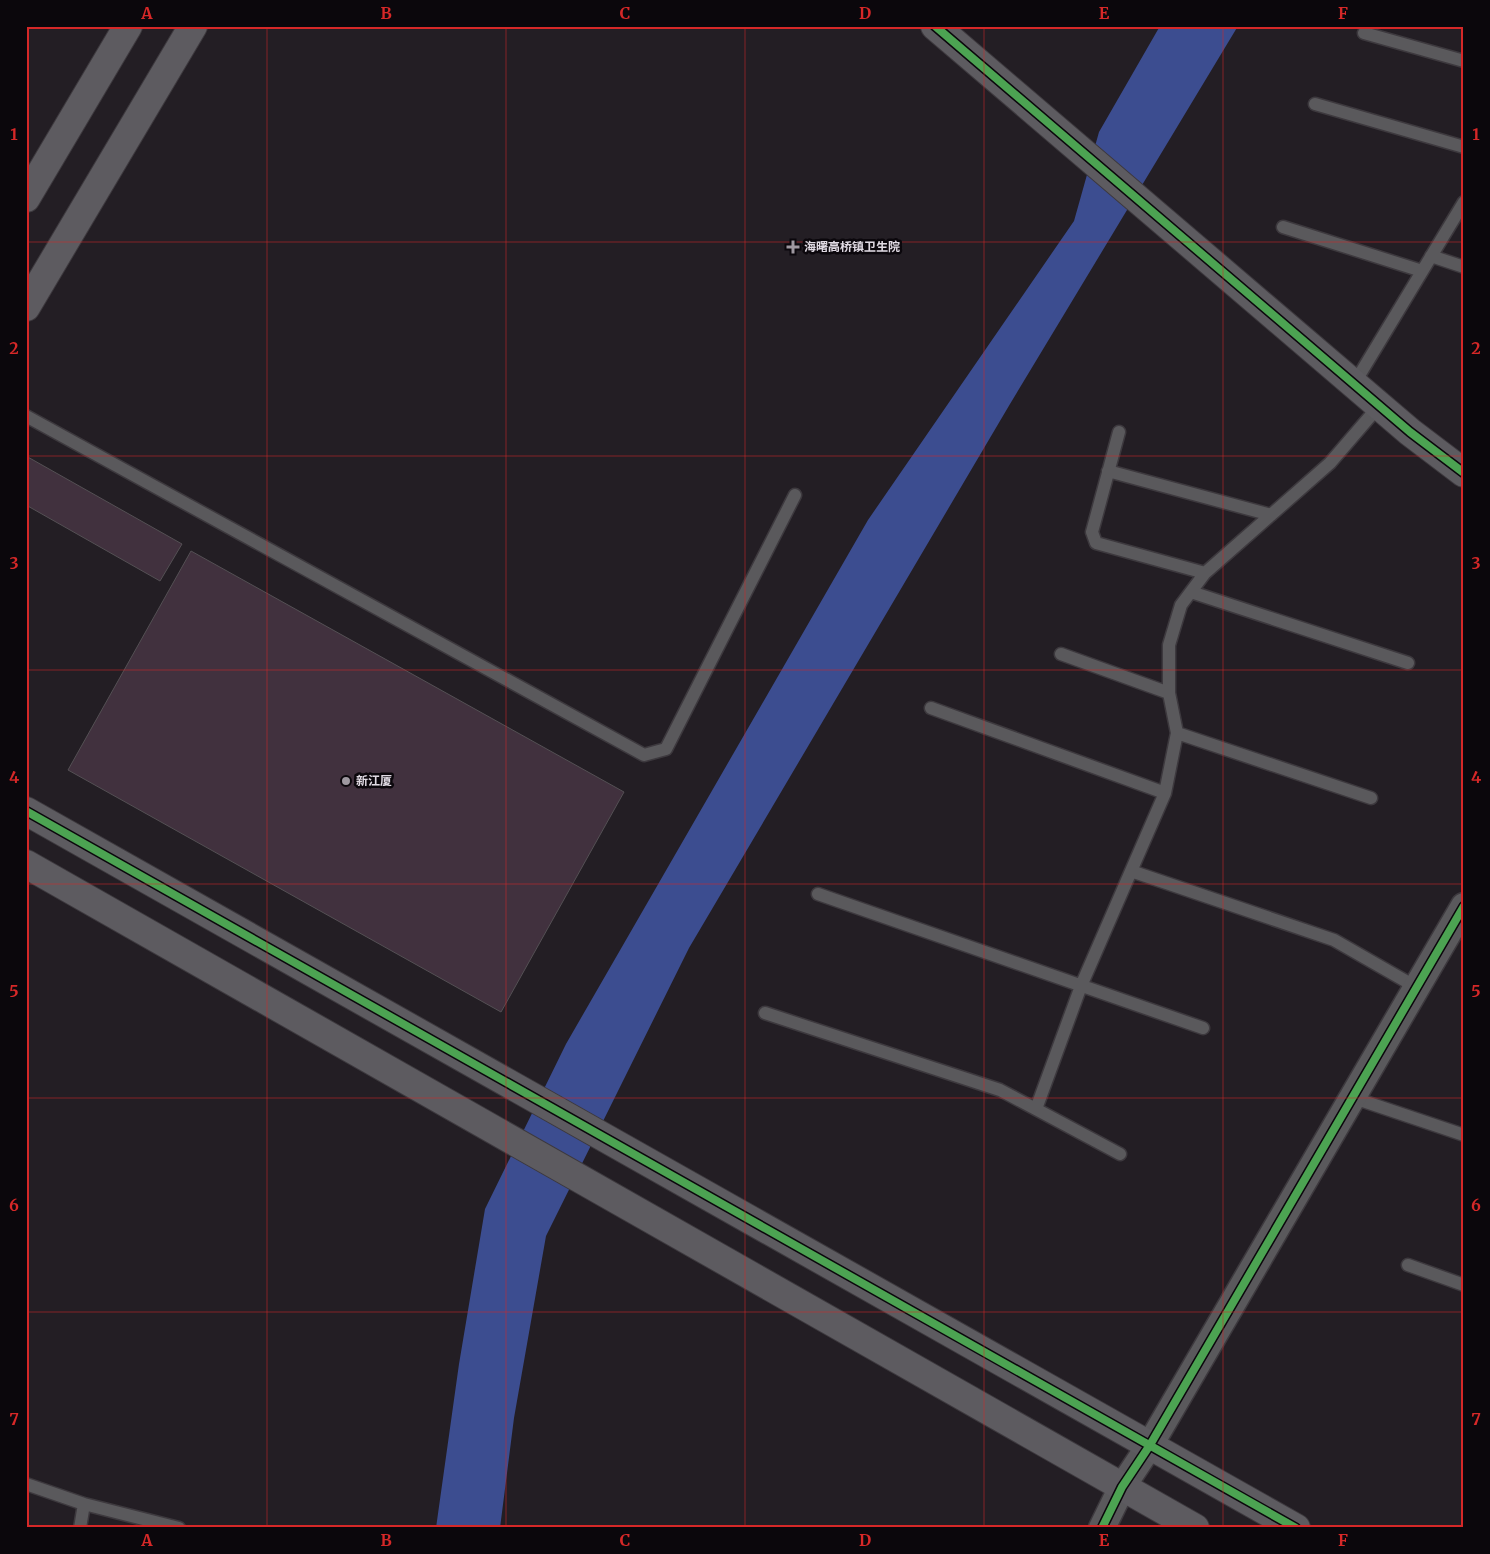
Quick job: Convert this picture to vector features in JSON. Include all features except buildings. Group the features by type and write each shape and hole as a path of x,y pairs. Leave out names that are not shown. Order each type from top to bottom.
{"street":[{"path":"26,198 128,26"},
{"path":"26,307 193,26"},
{"path":"935,26 1379,406 1464,473"},
{"path":"26,811 1296,1528"},
{"path":"26,864 1195,1528"},
{"path":"1102,1528 1122,1487 1150,1445 1464,906"}],"lane":[{"path":"1364,33 1464,61"},
{"path":"1315,104 1464,147"},
{"path":"1354,384 1464,202"},
{"path":"1282,227 1422,271"},
{"path":"1431,256 1464,267"},
{"path":"1036,1109 1081,986 1165,793 1177,733 1169,694 1169,645 1181,605 1204,573 1330,462 1379,406"},
{"path":"26,416 644,755 666,749 795,495"},
{"path":"1119,432 1092,532 1096,543 1204,573"},
{"path":"1108,471 1271,515"},
{"path":"1191,592 1408,663"},
{"path":"1061,654 1169,694"},
{"path":"931,708 1165,793"},
{"path":"1177,733 1371,798"},
{"path":"1131,871 1334,940 1416,987"},
{"path":"818,894 1203,1028"},
{"path":"765,1013 1000,1090 1120,1154"},
{"path":"1351,1097 1464,1135"},
{"path":"1408,1265 1464,1285"},
{"path":"26,1484 84,1504 179,1528"},
{"path":"80,1528 84,1504"}],"water":[{"path":"1160,26 1238,26 1010,404 689,948 546,1236 514,1418 500,1528 436,1528 459,1364 485,1209 566,1044 868,520 1074,221 1099,132"}],"cycle path":[{"path":"935,26 1410,432 1464,473"},
{"path":"26,811 1296,1528"},
{"path":"1102,1528 1122,1487 1150,1445 1464,906"}],"place":[{"name":"海曙高桥镇卫生院","path":"793,247"},
{"name":"新江厦","path":"346,781"}]}
